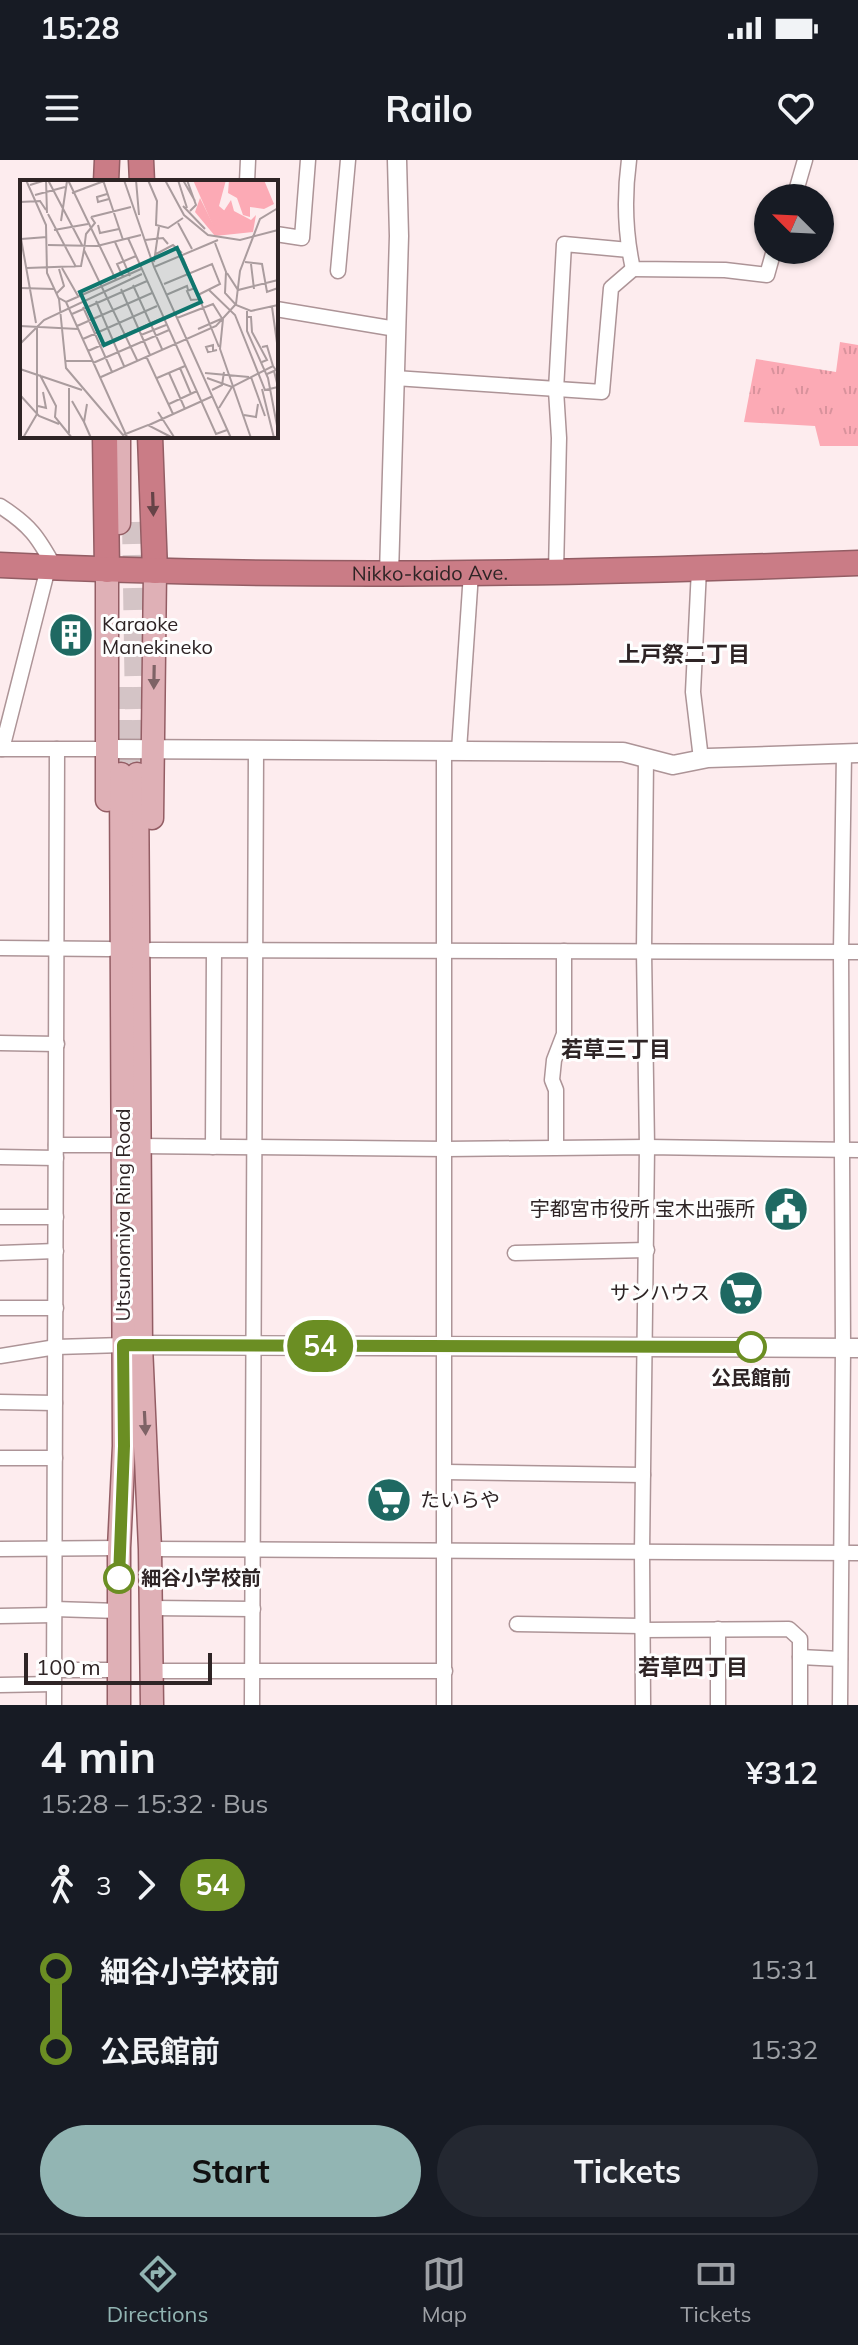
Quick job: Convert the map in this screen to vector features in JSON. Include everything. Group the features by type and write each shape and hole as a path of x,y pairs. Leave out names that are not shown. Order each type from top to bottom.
{"highway":[{"path":"106,180 107,160"},
{"path":"141,160 142,180"},
{"path":"105,438 107,570"},
{"path":"150,438 155,571"},
{"name":"Nikko-kaido Ave.","path":"0,565 107,570 389,574 858,563"}],"main road":[{"path":"119,438 126,522 133,438"},
{"path":"107,570 109,949 112,997 123,1036"},
{"path":"139,1008 151,950 155,571"},
{"name":"Utsunomiya Ring Road","path":"131,1145 123,1036 129,774 139,1008 131,1145 132,1345 150,1549 152,1705"},
{"name":"Utsunomiya Ring Road","path":"119,1705 119,1548 132,1345"}],"street":[{"path":"247,180 248,160"},
{"path":"278,234 302,238 308,160"},
{"path":"338,271 348,160"},
{"path":"389,574 399,236 397,160"},
{"path":"629,160 625,196 633,269"},
{"path":"798,184 805,160"},
{"path":"556,572 559,438 556,390 564,244 629,250"},
{"path":"395,378 602,392 611,288 633,269 725,270 767,275 770,264"},
{"path":"278,309 396,329"},
{"path":"0,506 38,536 51,568 1,749 623,752 673,765 701,759 851,753 842,875 841,952 841,1150 851,1348 840,1553 840,1705"},
{"path":"699,569 693,692 701,759"},
{"path":"444,1705 446,951 452,750 471,573"},
{"path":"54,1705 57,749"},
{"path":"252,1705 256,749"},
{"path":"643,1705 647,1250 646,758"},
{"path":"842,875 858,875"},
{"path":"0,948 109,949"},
{"path":"151,950 858,952"},
{"path":"213,1147 214,951"},
{"path":"556,1147 556,1090 552,1080 554,1060 564,1034 564,951"},
{"path":"0,1043 57,1044"},
{"path":"0,1157 131,1145 858,1150"},
{"path":"0,1217 56,1217"},
{"path":"515,1253 647,1250"},
{"path":"0,1253 56,1251"},
{"path":"0,1308 56,1308"},
{"path":"0,1356 56,1347 132,1345 851,1348"},
{"path":"0,1402 55,1403"},
{"path":"0,1458 55,1458"},
{"path":"446,1472 643,1475"},
{"path":"0,1549 119,1548"},
{"path":"150,1549 858,1553"},
{"path":"151,1608 253,1609"},
{"path":"0,1616 119,1611"},
{"path":"517,1624 789,1629 800,1639 800,1705"},
{"path":"718,1629 718,1704"},
{"path":"800,1657 840,1659"},
{"path":"0,1685 119,1670"},
{"path":"151,1671 445,1671"}],"green space":[{"path":"840,342 858,345 858,446 820,446 815,426 744,422 756,359 836,372"}],"tunnel":[{"path":"133,522 137,774"},
{"path":"121,687 121,774"}],"bus line":[{"name":"54","path":"119,1578 124,1446 123,1345 751,1347"}],"place":[{"name":"Karaoke Manekineko","path":"71,635"},
{"name":"宇都宮市役所 宝木出張所","path":"786,1209"},
{"name":"サンハウス","path":"741,1293"},
{"name":"公民館前","path":"751,1347"},
{"name":"たいらや","path":"389,1500"},
{"name":"細谷小学校前","path":"119,1578"}],"district":[{"name":"上戸祭二丁目","path":"684,654"},
{"name":"若草三丁目","path":"616,1049"},
{"name":"若草四丁目","path":"693,1667"}]}
